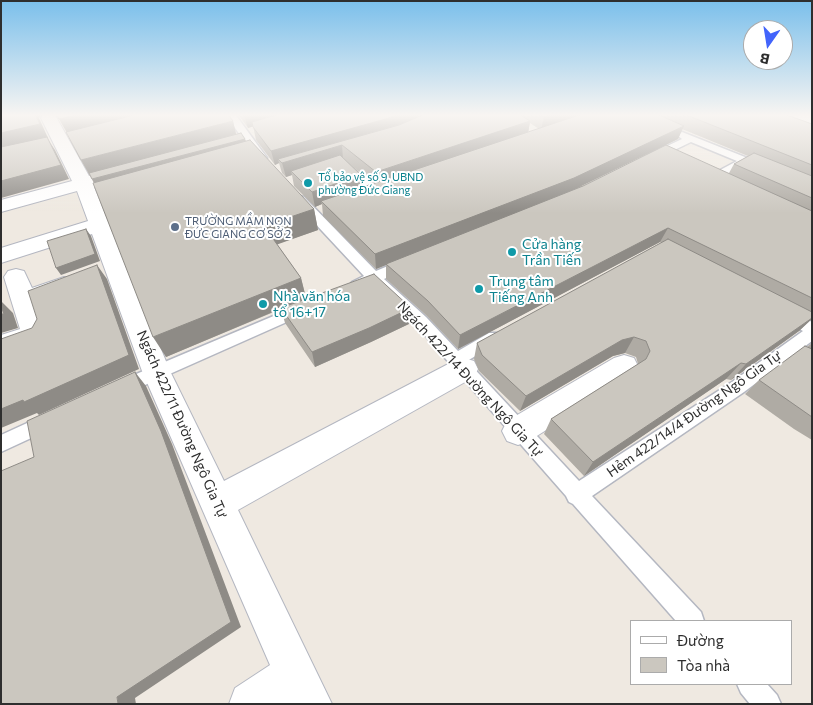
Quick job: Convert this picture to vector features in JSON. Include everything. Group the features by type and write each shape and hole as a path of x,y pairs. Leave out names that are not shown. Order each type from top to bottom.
{"street":[{"name":"Ngách 422/11 Đường Ngô Gia Tự","path":"65,147 94,202 100,271 156,371 303,689"},
{"path":"1,256 94,202 120,174"},
{"path":"1,206 94,202"},
{"path":"1,346 35,334 20,288 100,271"},
{"path":"217,503 459,364"},
{"path":"518,430 624,366"},
{"path":"251,704 303,689"}],"lane":[{"path":"250,147 271,171"},
{"path":"643,162 673,147"},
{"path":"712,147 770,171"},
{"path":"660,153 678,161"},
{"path":"708,176 745,161"},
{"path":"336,167 344,164 375,193"},
{"path":"708,176 730,186"},
{"name":"Ngách 422/14 Đường Ngô Gia Tự","path":"290,189 317,212 373,277 421,321 576,495 691,620"},
{"path":"344,291 415,260"},
{"path":"104,395 318,302"},
{"path":"768,306 812,331"},
{"name":"Hẻm 422/14/4 Đường Ngô Gia Tự","path":"576,495 738,387 812,331"},
{"path":"459,364 506,332"},
{"path":"788,348 804,358"},
{"path":"1,444 62,415"},
{"path":"751,685 768,704"}],"building":[{"path":"1,147 52,147 61,165 1,181"},
{"path":"74,147 132,147 81,160"},
{"path":"188,147 215,147 92,179 89,173"},
{"path":"225,147 256,147 314,209 264,226 301,278 153,337 93,183"},
{"path":"268,147 286,147 271,151"},
{"path":"321,147 336,147 282,163 278,159"},
{"path":"344,147 452,147 376,172"},
{"path":"483,147 640,147 574,178 375,254 321,201"},
{"path":"662,147 670,147 812,211 812,298 668,228 460,335 428,301 386,264 583,186"},
{"path":"767,147 812,147 812,165"},
{"path":"754,153 812,176 812,198 734,164"},
{"path":"340,155 361,175 312,192 291,171"},
{"path":"86,229 95,254 56,268 47,241"},
{"path":"668,239 812,312 812,318 746,364 741,363 593,462 551,419 646,359 650,351 646,341 634,337 622,340 526,396 482,355 477,343"},
{"path":"97,265 129,355 24,402 23,400 1,409 1,339 32,328 37,319 28,291"},
{"path":"374,274 411,308 312,352 281,308"},
{"path":"805,346 812,349 812,417 759,380"},
{"path":"135,372 161,431 231,622 117,697 118,704 1,704 1,471 34,457 27,421"}],"place":[{"name":"Tổ bảo vệ số 9, UBND phường Đức Giang","path":"308,183"},
{"name":"TRƯỜNG MẦM NON ĐỨC GIANG CƠ SỞ 2","path":"175,227"},
{"name":"Cửa hàng Trần Tiến","path":"512,252"},
{"name":"Trung tâm Tiếng Anh","path":"479,289"},
{"name":"Nhà văn hóa tổ 16+17","path":"263,304"}]}
